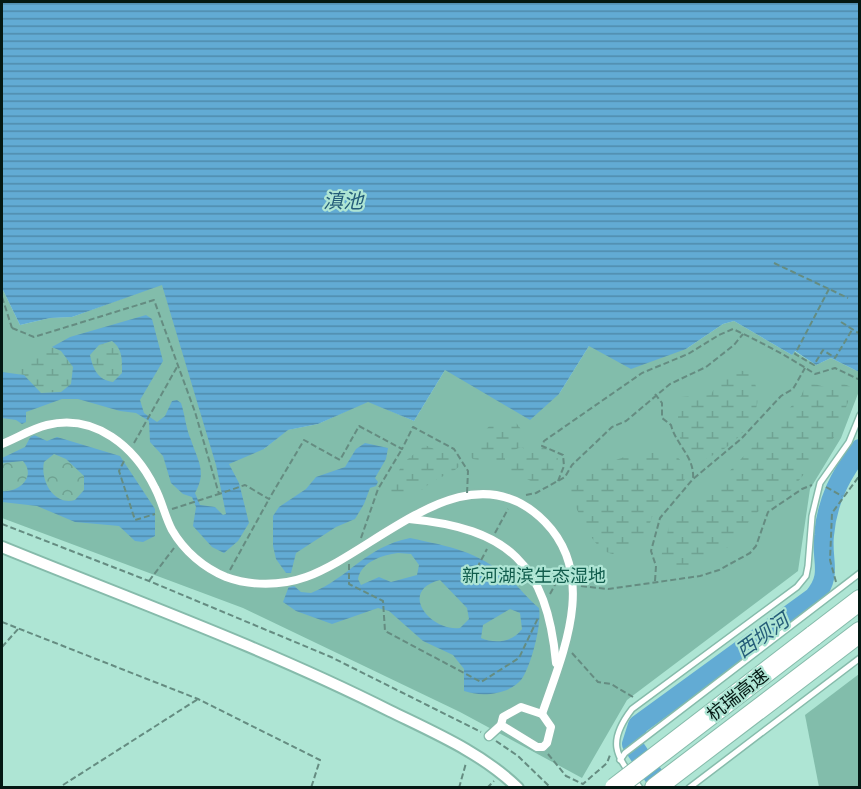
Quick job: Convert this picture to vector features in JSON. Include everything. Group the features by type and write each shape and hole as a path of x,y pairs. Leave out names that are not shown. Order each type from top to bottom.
{"highway":[{"name":"杭瑞高速","path":"615,788 860,600"},
{"name":"杭瑞高速","path":"655,788 860,632"}],"street":[{"path":"2,444 32,429 67,422 99,429 134,448 168,510 180,541 195,558 228,574 263,584 305,578 409,519 467,490 513,501 541,518 553,530 569,558 577,586 557,669 542,714"},
{"path":"409,519 448,523 492,538 524,566 546,603 553,626 557,669"},
{"path":"2,547 272,656 348,690 470,752 502,772 519,788"},
{"path":"489,736 501,725 503,717 521,707 542,714 552,726 547,743 543,747 537,747 501,725"}],"lane":[{"path":"640,788 620,760 615,743 620,725 638,704 797,587 806,576 812,516 822,484 849,442 860,415"},
{"path":"620,760 625,753 860,573"},
{"path":"689,788 860,658"}],"path":[{"path":"774,263 848,298"},
{"path":"814,365 795,354 829,289"},
{"path":"2,297 12,328 34,336 154,300 195,412 219,494"},
{"path":"2,315 8,312"},
{"path":"841,322 860,334"},
{"path":"558,481 565,461 563,455 542,446 544,441 642,374 688,354 733,329 765,347 787,355 815,374 835,369 860,380"},
{"path":"815,374 814,365 822,350 835,358 852,330"},
{"path":"532,502 522,496 536,493 558,481 612,427 626,421 655,394 680,379 706,368 734,345 743,333"},
{"path":"177,367 134,448 119,471 135,520 245,485 269,499"},
{"path":"655,581 656,566 651,552 660,518 693,479 741,439 781,396 793,389 805,368"},
{"path":"655,394 662,403 662,418 671,425 674,438 690,459 694,468 693,479"},
{"path":"228,574 304,440 340,460 359,426 402,449"},
{"path":"369,535 362,541 361,537 378,489 413,427 454,449 468,471 467,490"},
{"path":"126,437 134,448"},
{"path":"839,589 830,560 829,534 832,513 842,496 860,475"},
{"path":"577,586 608,589 700,576 741,560 756,546 768,512 802,489 822,484 842,496"},
{"path":"459,489 467,490 477,487"},
{"path":"168,510 169,501"},
{"path":"477,568 513,501"},
{"path":"168,510 175,517"},
{"path":"2,524 149,581 331,657 489,736 518,756 551,788"},
{"path":"149,581 180,541"},
{"path":"349,555 349,584 383,601 385,631 481,682 519,657 569,558"},
{"path":"222,567 228,574"},
{"path":"228,574 236,573"},
{"path":"579,579 577,586 579,596"},
{"path":"2,622 198,699 320,760 311,788"},
{"path":"2,647 18,629"},
{"path":"567,661 569,651 598,682 611,684 632,696 638,704"},
{"path":"63,785 198,699"},
{"path":"543,747 566,776 583,784 607,763 615,743"},
{"path":"459,788 470,752"}],"green space":[{"name":"新河湖滨生态湿地","path":"162,284 264,449 287,430 318,424 368,401 414,421 445,370 559,394 589,346 686,349 723,324 734,321 792,355 794,351 816,365 831,358 859,372 859,391 841,438 810,489 798,571 627,700 582,778 460,712 243,608 2,518 2,288 20,325 50,318 72,317"},
{"path":"112,341 120,351 122,364 122,373 113,382 97,373 90,355 99,345"},
{"path":"52,347 61,351 73,367 71,384 61,392 41,393 24,375 3,371"},
{"path":"727,370 744,371 752,377 758,399 755,412 742,434 732,443 721,451 698,461 690,454 681,440 678,416 681,397 711,395 721,373"},
{"path":"838,381 853,388 836,435 787,495 764,505 748,523 739,540 703,563 682,569 659,564 670,523 722,479 801,396 807,382 825,387"},
{"path":"510,418 521,430 531,447 544,447 558,458 556,469 540,482 534,483 500,469 490,462 473,459 468,455 484,431 495,422","holes":["521,447 528,451 527,458 515,463 505,460 505,454"]},
{"path":"425,445 455,458 460,466 422,490 411,490 396,498 391,496 389,489 403,463"},
{"path":"649,449 672,452 682,462 686,470 686,477 656,506 647,530 634,547 622,553 607,552 591,536 573,502 569,489 580,484 604,465"},
{"path":"54,454 66,459 84,476 84,490 75,500 67,501 55,496 47,484 44,477 44,462"},
{"path":"17,460 27,466 27,479 18,488 2,491 2,463"},
{"path":"859,674 859,787 819,787 805,715"}],"water":[{"name":"滇池","path":"2,2 859,2 859,372 831,358 816,365 795,351 792,355 734,321 723,324 686,349 631,369 589,346 559,394 530,420 445,370 414,421 368,402 318,424 288,430 264,449 229,464 239,483 249,523 238,541 224,553 212,547 193,526 196,507 192,497 183,494 171,483 163,456 150,442 149,421 136,413 120,411 78,399 62,399 26,412 26,422 22,424 16,420 2,418 2,372 24,375 41,393 61,392 71,384 73,367 61,351 52,347 70,337 146,315 152,319 163,361 140,400 144,413 157,422 165,416 172,401 177,400 181,403 200,466 199,486 195,493 200,505 215,507 223,515 226,514 216,465 162,285 72,317 50,318 20,325 2,288","holes":["112,341 116,344 121,356 122,373 113,382 97,373 90,355 99,345"]},
{"path":"32,434 47,441 57,437 120,456 155,509 155,536 143,542 135,541 119,526 75,522 37,506 2,502 2,491 19,487 24,483 28,473 23,461 2,463 2,458 25,447","holes":["54,454 66,459 84,476 84,490 75,500 67,501 55,496 50,490 43,469 44,462"]},
{"path":"365,443 388,448 386,459 375,478 378,482 376,486 370,488 355,519 336,527 296,553 291,573 286,573 276,559 273,546 273,516 279,507 306,489 316,477 345,467 356,449"},
{"path":"410,538 474,555 509,578 539,608 539,624 532,656 525,674 516,685 502,692 486,694 464,691 464,669 453,655 423,641 389,611 378,608 332,624 296,611 283,602 289,586 293,585 301,592 311,593 324,587 369,555 394,542","holes":["398,553 411,554 419,565 417,575 391,582 379,577 361,585 358,579 363,568 373,560","440,580 467,608 469,619 460,628 449,628 439,624 423,610 420,601 421,593 427,585","510,609 520,613 522,629 514,637 503,641 492,641 481,638 483,625"]}],"waterway":[{"name":"西坝河","path":"662,788 632,744 638,725 814,597 820,589 825,574 823,544 831,500 846,469 860,449"}]}
